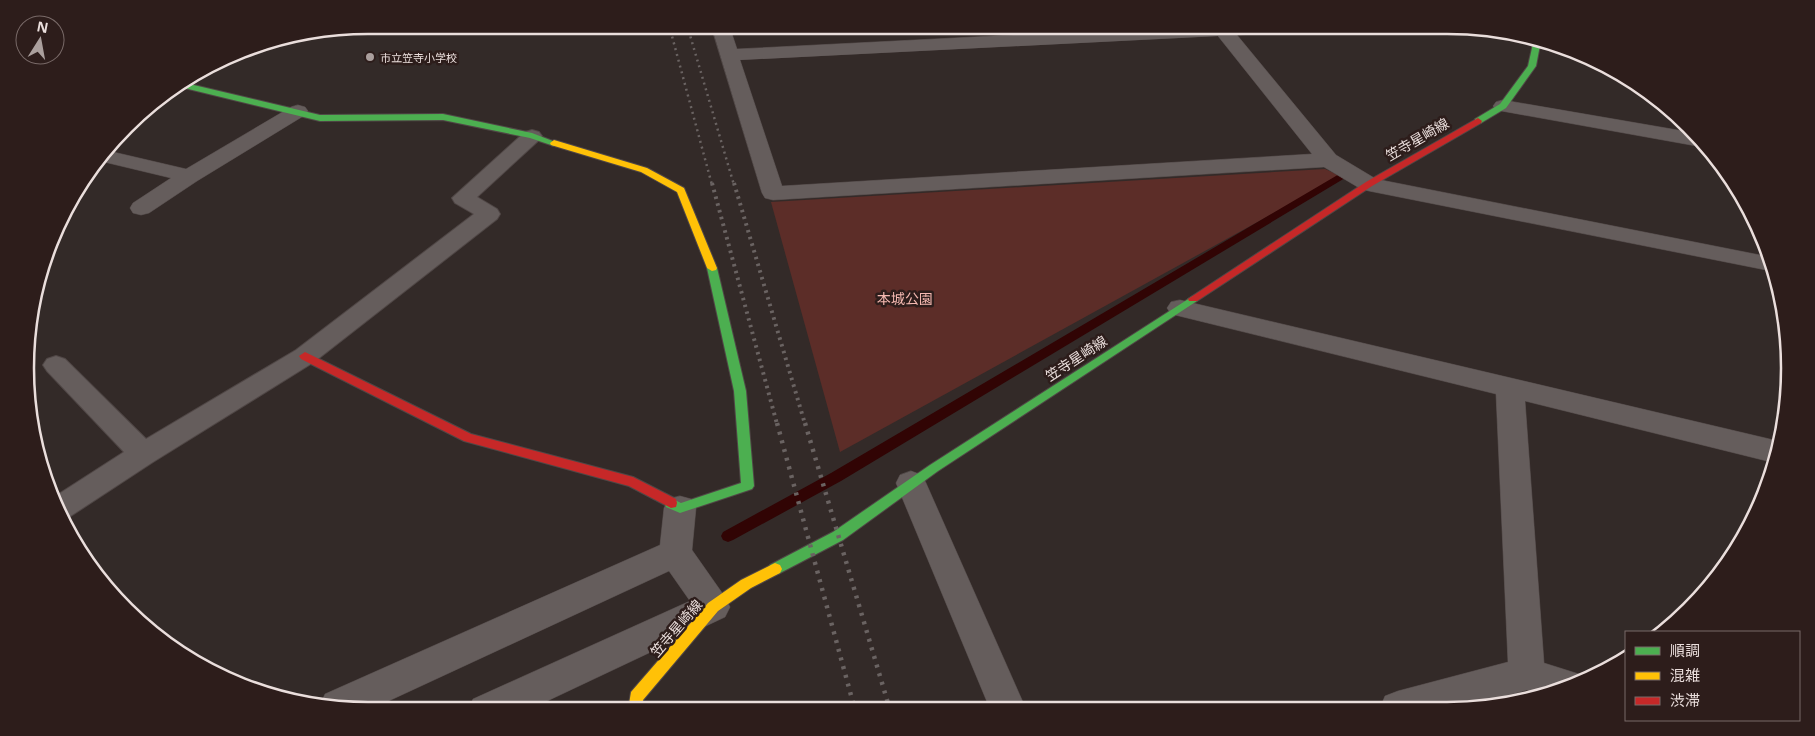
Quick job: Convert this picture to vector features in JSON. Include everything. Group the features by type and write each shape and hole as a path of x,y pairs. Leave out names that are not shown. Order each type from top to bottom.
{"street":[{"path":"723,34 773,193 1328,160"},
{"path":"731,55 1098,34"},
{"path":"1226,34 1328,160 1369,184 1765,263"},
{"name":"笠寺星崎線","path":"636,702 713,607 746,584 838,536 911,483 1369,184 1503,106 1532,66 1536,46"},
{"path":"188,86 298,111 320,118 443,117 532,136 644,170 681,190 711,262 740,391 748,486 680,508 633,482 468,438 305,356"},
{"path":"1503,106 1689,139"},
{"path":"141,208 189,176 298,111"},
{"path":"109,157 189,176"},
{"path":"1180,308 1771,450"},
{"path":"1510,388 1527,674"},
{"path":"911,483 1005,702"},
{"path":"506,702 713,607 675,553 680,508"},
{"path":"347,702 675,553"},
{"path":"1421,702 1527,674 1558,684"}],"lane":[{"path":"64,507 143,454 305,356 489,214 463,198 532,136"},
{"path":"56,365 143,454"}],"green space":[{"name":"本城公園","path":"1325,169 1341,176 840,452 771,202"}],"waterway":[{"path":"728,536 836,477 1341,176"}],"railway":[{"path":"671,34 712,185"},
{"path":"690,34 734,185"},
{"path":"712,183 777,424"},
{"path":"734,183 805,424"},
{"path":"777,423 853,702"},
{"path":"805,423 888,702"}],"traffic: fast":[{"path":"1478,121 1503,106 1532,66 1536,46"},
{"path":"188,86 320,118 443,117 532,136 554,143"},
{"path":"671,503 680,508 748,486 740,391 712,268"},
{"path":"775,569 838,536 934,468 1193,299"}],"traffic: slow":[{"path":"554,143 644,170 681,190 712,268"},
{"path":"636,702 636,697 713,607 746,584 775,569"}],"traffic: jam":[{"path":"1193,299 1369,184 1478,121"},
{"path":"305,356 468,438 633,482 671,503"}],"place":[{"name":"市立笠寺小学校","path":"370,57"}]}
